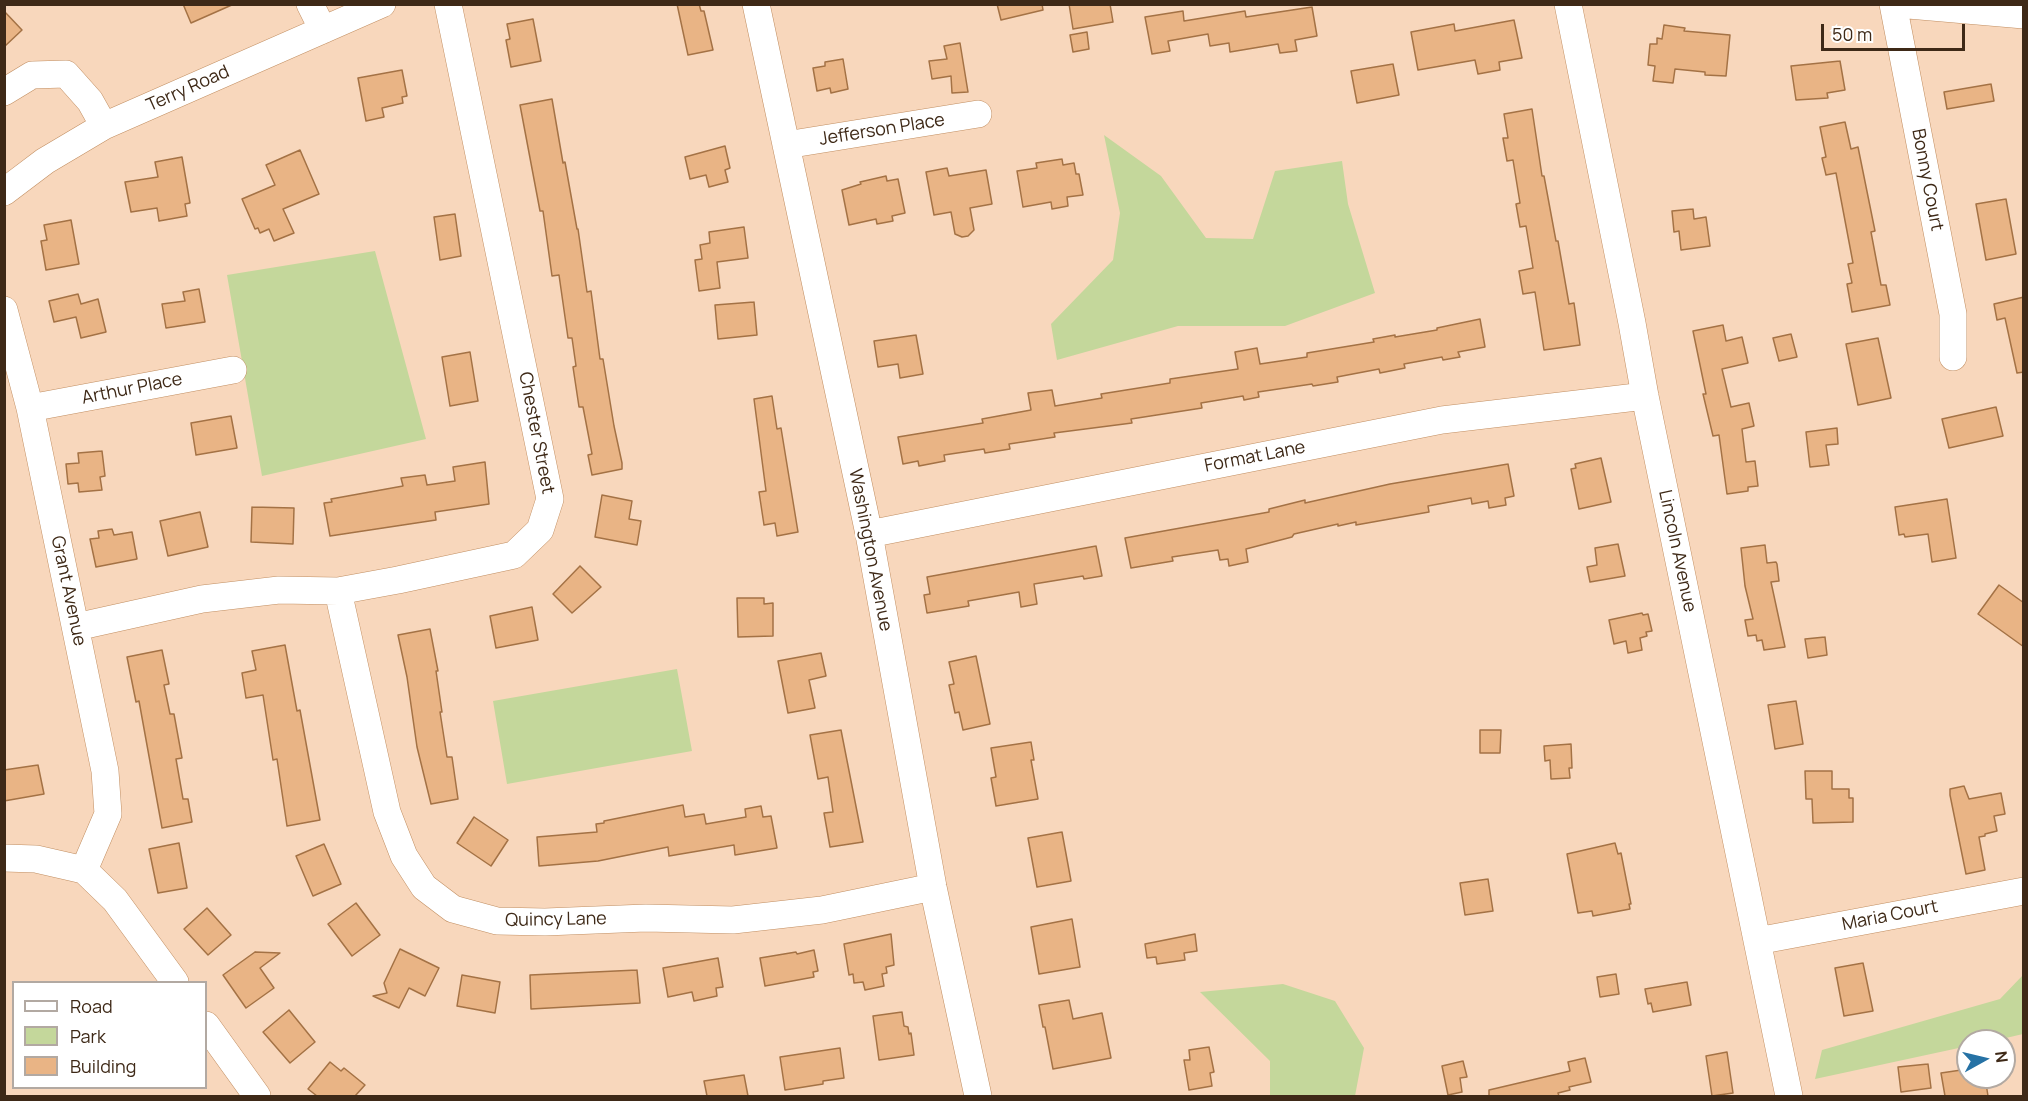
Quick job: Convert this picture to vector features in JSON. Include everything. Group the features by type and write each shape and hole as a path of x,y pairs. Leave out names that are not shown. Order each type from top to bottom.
{"street":[{"path":"310,4 323,30"},
{"name":"Terry Road","path":"4,192 45,161 104,126 382,4"},
{"name":"Chester Street","path":"76,627 202,599 279,590 338,591 398,580 514,555 540,530 550,499 448,4"},
{"name":"Washington Avenue","path":"756,4 869,534 933,887 978,1096"},
{"name":"Lincoln Avenue","path":"1568,4 1645,396 1789,1096"},
{"path":"1895,4 2024,15"},
{"name":"Bonny Court","path":"1895,4 1953,314 1953,357"},
{"path":"4,92 32,75 66,75 90,100 104,126"},
{"name":"Jefferson Place","path":"786,145 978,114"},
{"name":"Grant Avenue","path":"4,310 30,408 105,771 108,813 84,870"},
{"name":"Arthur Place","path":"30,408 233,370"},
{"name":"Format Lane","path":"869,534 1442,420 1645,396"},
{"name":"Quincy Lane","path":"338,591 387,812 404,856 424,887 453,909 496,921 545,922 646,918 733,920 822,910 933,887"},
{"path":"4,858 36,859 84,870 115,900 174,981"},
{"name":"Maria Court","path":"1757,941 2024,891"},
{"path":"207,1026 257,1096"}],"green space":[{"path":"1104,135 1161,176 1206,238 1253,239 1275,171 1342,161 1348,204 1375,293 1285,326 1178,326 1057,360 1051,324 1113,260 1120,213"},
{"path":"375,251 426,439 262,476 227,275"},
{"path":"677,669 692,751 507,784 493,701"},
{"path":"2023,975 2023,1034 2016,1036 2016,1029 1956,1029 1956,1049 1815,1079 1822,1050 2000,999"},
{"path":"1283,984 1335,1001 1364,1048 1355,1096 1270,1096 1270,1061 1200,992"}],"building":[{"path":"183,4 234,4 191,23"},
{"path":"677,4 699,4 701,11 704,11 713,50 688,55"},
{"path":"997,4 1042,4 1043,10 1001,20"},
{"path":"1069,4 1110,4 1113,22 1073,29"},
{"path":"1312,7 1317,36 1295,40 1297,51 1280,53 1278,44 1230,52 1229,43 1210,46 1208,34 1168,41 1170,51 1152,54 1145,17 1183,11 1184,21 1245,11 1246,17"},
{"path":"4,11 22,30 4,47"},
{"path":"533,19 541,61 511,67 506,40 510,39 507,24"},
{"path":"1514,20 1522,58 1499,62 1500,70 1478,74 1475,60 1418,70 1411,32 1454,24 1455,31"},
{"path":"1664,25 1685,28 1684,31 1730,35 1726,76 1705,75 1705,72 1675,69 1673,83 1653,81 1655,66 1648,65 1650,44 1657,44 1657,38 1662,39"},
{"path":"1087,32 1089,49 1073,52 1070,35"},
{"path":"960,43 968,92 952,93 951,76 932,79 929,61 947,59 944,46"},
{"path":"843,59 848,89 831,93 830,88 817,91 813,68 825,66 825,62"},
{"path":"1840,61 1845,90 1827,93 1828,98 1796,100 1791,66"},
{"path":"1393,64 1399,95 1357,103 1351,71"},
{"path":"402,70 407,96 402,97 403,103 382,108 384,117 366,121 358,78"},
{"path":"1991,84 1994,101 1947,109 1944,92"},
{"path":"552,99 578,229 587,292 591,291 600,359 603,359 622,463 622,469 592,475 588,455 592,454 583,407 579,407 573,367 576,366 572,338 568,338 559,275 552,276 543,211 540,211 520,105"},
{"path":"1532,109 1542,176 1544,176 1556,241 1558,241 1569,304 1574,303 1580,345 1544,350 1535,292 1523,294 1519,271 1533,268 1526,226 1520,227 1516,204 1520,203 1513,160 1507,161 1503,138 1508,138 1504,114"},
{"path":"1845,122 1851,149 1858,147 1875,231 1871,232 1881,285 1886,285 1890,305 1852,312 1847,284 1852,283 1848,264 1853,263 1836,173 1826,175 1822,158 1826,157 1820,127"},
{"path":"725,146 730,168 725,170 728,182 709,187 706,175 690,179 685,157"},
{"path":"300,150 319,194 283,209 294,233 274,241 269,229 260,233 258,228 255,229 242,199 275,185 266,165"},
{"path":"182,157 190,203 185,204 187,216 159,221 157,208 131,212 125,182 158,177 155,162"},
{"path":"1062,159 1063,165 1074,163 1076,174 1079,174 1083,195 1067,197 1068,206 1052,209 1051,202 1023,207 1017,171 1037,168 1036,163"},
{"path":"947,168 949,176 986,170 992,204 970,208 974,230 968,236 962,237 955,234 951,212 934,215 926,172"},
{"path":"886,176 887,181 898,179 905,213 892,216 893,221 877,224 876,219 849,225 842,190 861,184 860,182"},
{"path":"2006,199 2016,254 1986,260 1976,204"},
{"path":"1693,209 1694,219 1706,217 1710,246 1681,250 1679,231 1674,232 1672,211"},
{"path":"455,214 461,256 440,260 434,217"},
{"path":"71,220 79,264 46,270 41,241 47,240 44,225"},
{"path":"744,227 748,258 717,262 720,288 699,291 695,260 702,259 700,245 710,243 709,232"},
{"path":"199,289 205,322 166,328 162,304 185,301 183,292"},
{"path":"78,294 81,304 98,299 106,332 81,338 76,317 54,322 49,301"},
{"path":"2024,297 2024,372 2017,373 2005,318 1997,320 1994,304"},
{"path":"754,302 757,335 718,339 715,305"},
{"path":"1480,319 1485,347 1458,352 1460,357 1443,360 1442,357 1404,364 1405,368 1380,373 1379,369 1337,377 1338,382 1258,392 1259,397 1244,400 1243,396 1201,403 1202,408 1131,419 1132,423 1054,433 1055,437 1009,444 1010,449 985,453 984,449 944,455 945,461 919,466 918,461 903,464 898,437 983,423 982,419 1031,410 1028,393 1052,390 1055,406 1102,398 1101,394 1170,383 1170,379 1238,369 1235,352 1257,348 1260,364 1307,357 1307,353 1374,342 1373,339 1395,335 1395,337 1437,330 1437,328"},
{"path":"1723,325 1726,341 1742,337 1748,363 1722,369 1731,407 1749,403 1754,426 1742,429 1746,462 1755,461 1758,486 1748,487 1748,491 1727,494 1719,435 1713,436 1703,394 1706,394 1693,331"},
{"path":"1791,334 1797,357 1779,361 1773,338"},
{"path":"916,335 923,374 900,378 898,364 878,367 874,341"},
{"path":"1878,338 1891,398 1858,405 1846,344"},
{"path":"470,352 478,401 450,406 442,357"},
{"path":"772,396 777,429 781,428 798,532 777,536 775,523 764,525 759,492 766,491 754,399"},
{"path":"1996,407 2003,436 1949,448 1942,419"},
{"path":"231,416 237,448 196,455 191,423"},
{"path":"1837,428 1838,444 1826,445 1829,465 1810,467 1806,432"},
{"path":"102,451 105,476 100,477 102,490 79,492 78,483 68,484 66,464 79,463 78,453"},
{"path":"1601,458 1611,502 1579,509 1571,469 1576,468 1575,464"},
{"path":"485,462 489,504 435,512 436,520 330,536 324,503 332,502 331,499 403,486 401,478 425,475 427,485 455,481 453,467"},
{"path":"1508,464 1514,496 1505,498 1506,505 1489,508 1488,501 1472,504 1471,498 1428,506 1429,512 1356,525 1356,522 1338,526 1338,524 1294,534 1292,537 1246,549 1248,562 1229,566 1228,559 1220,560 1218,550 1172,557 1173,561 1131,568 1125,538 1269,512 1269,509 1305,500 1305,503 1390,484"},
{"path":"602,495 632,501 629,519 641,521 637,545 595,537"},
{"path":"1947,499 1956,558 1932,562 1928,534 1905,537 1904,534 1899,535 1895,507"},
{"path":"252,507 294,508 293,544 251,542"},
{"path":"200,512 208,547 168,556 160,521"},
{"path":"112,529 114,535 132,532 137,559 96,567 90,539 99,538 98,531"},
{"path":"1618,544 1625,576 1590,582 1587,567 1597,565 1595,548"},
{"path":"1765,545 1767,563 1776,562 1777,564 1779,581 1771,582 1785,647 1764,650 1762,640 1757,641 1756,635 1748,636 1745,620 1753,619 1745,586 1741,548"},
{"path":"1096,546 1102,576 1084,579 1083,576 1034,584 1037,604 1021,607 1019,592 968,601 969,606 927,613 924,595 930,594 927,577"},
{"path":"580,566 601,587 572,613 553,594"},
{"path":"1999,585 2024,603 2024,647 1978,614"},
{"path":"737,598 764,598 764,604 773,603 773,636 738,637"},
{"path":"532,607 538,640 496,648 490,616"},
{"path":"1642,613 1643,615 1648,614 1652,631 1646,632 1647,636 1640,638 1642,650 1628,653 1626,641 1614,644 1609,620"},
{"path":"430,629 438,671 436,671 442,712 440,712 447,757 452,757 458,799 431,804 417,747 407,677 398,635"},
{"path":"1825,637 1827,655 1808,658 1805,639"},
{"path":"285,645 297,711 300,710 320,820 287,826 277,759 273,760 263,695 246,698 242,673 256,670 252,651"},
{"path":"162,650 169,684 164,685 170,714 174,714 182,758 176,759 183,799 188,799 192,822 162,828 139,701 136,702 127,657"},
{"path":"821,653 826,676 809,680 815,708 788,713 778,661"},
{"path":"976,656 990,724 963,730 959,712 955,713 949,685 954,684 949,662"},
{"path":"1796,701 1803,744 1775,749 1768,705"},
{"path":"841,730 863,842 830,847 824,813 833,812 828,777 818,779 810,735"},
{"path":"1480,730 1501,730 1500,753 1480,753"},
{"path":"1031,742 1034,760 1031,760 1038,799 996,806 991,778 996,777 991,748"},
{"path":"1571,744 1570,778 1551,779 1550,760 1545,761 1544,746"},
{"path":"38,765 44,794 4,801 4,770"},
{"path":"1805,771 1832,771 1832,789 1849,789 1849,798 1853,798 1853,822 1813,823 1812,799 1806,799"},
{"path":"1964,786 1969,799 2001,793 2005,814 1994,816 1997,831 1979,837 1985,870 1966,874 1950,795 1950,789"},
{"path":"683,805 685,817 704,814 706,824 746,817 745,809 761,806 763,817 771,816 777,848 735,855 734,845 669,856 668,847 598,861 539,866 537,837 597,832 596,824 604,823 604,821"},
{"path":"474,817 508,840 491,866 457,843"},
{"path":"1062,832 1071,881 1037,887 1028,838"},
{"path":"179,843 187,888 158,893 149,849"},
{"path":"1615,843 1618,854 1621,853 1630,909 1593,916 1592,911 1578,913 1567,854"},
{"path":"324,844 341,884 313,896 296,856"},
{"path":"1488,879 1493,911 1465,915 1460,883"},
{"path":"356,903 380,935 352,956 328,924"},
{"path":"207,908 231,935 208,955 184,929"},
{"path":"1072,919 1080,967 1039,974 1031,927"},
{"path":"891,934 894,965 886,967 887,973 882,974 884,986 865,990 863,982 854,983 853,974 849,975 844,944"},
{"path":"1195,934 1197,951 1184,953 1185,960 1157,964 1156,957 1147,958 1145,944"},
{"path":"400,949 439,968 425,996 409,988 399,1008 373,996 387,993 384,983"},
{"path":"814,950 818,971 813,972 814,977 765,986 760,958"},
{"path":"255,952 280,953 260,968 274,988 246,1008 223,975"},
{"path":"718,958 723,987 716,988 717,996 694,1001 692,992 668,997 663,968"},
{"path":"1863,963 1873,1011 1844,1016 1835,968"},
{"path":"637,970 640,1003 531,1009 530,975"},
{"path":"1616,974 1619,994 1600,997 1597,977"},
{"path":"462,975 500,982 495,1013 457,1006"},
{"path":"1687,982 1691,1005 1653,1012 1651,1003 1648,1004 1645,989"},
{"path":"1069,1000 1073,1019 1102,1013 1111,1058 1053,1069 1039,1005"},
{"path":"289,1010 315,1042 290,1063 263,1032"},
{"path":"902,1012 904,1026 908,1027 909,1034 911,1033 914,1055 879,1060 873,1016"},
{"path":"1209,1047 1214,1072 1210,1073 1212,1086 1189,1090 1184,1060 1190,1060 1189,1050"},
{"path":"840,1048 844,1078 785,1090 780,1057"},
{"path":"1727,1052 1733,1093 1712,1096 1706,1056"},
{"path":"1585,1058 1591,1082 1569,1087 1570,1090 1558,1093 1559,1096 1489,1096 1489,1090 1570,1071 1568,1062"},
{"path":"1463,1061 1467,1077 1460,1078 1462,1092 1448,1095 1442,1066"},
{"path":"330,1062 341,1071 344,1068 365,1085 355,1096 317,1096 308,1089"},
{"path":"1928,1064 1931,1088 1901,1092 1898,1067"},
{"path":"1956,1071 1956,1089 1987,1089 1988,1096 1945,1096 1941,1073"},
{"path":"744,1075 748,1096 707,1096 704,1081"}]}
